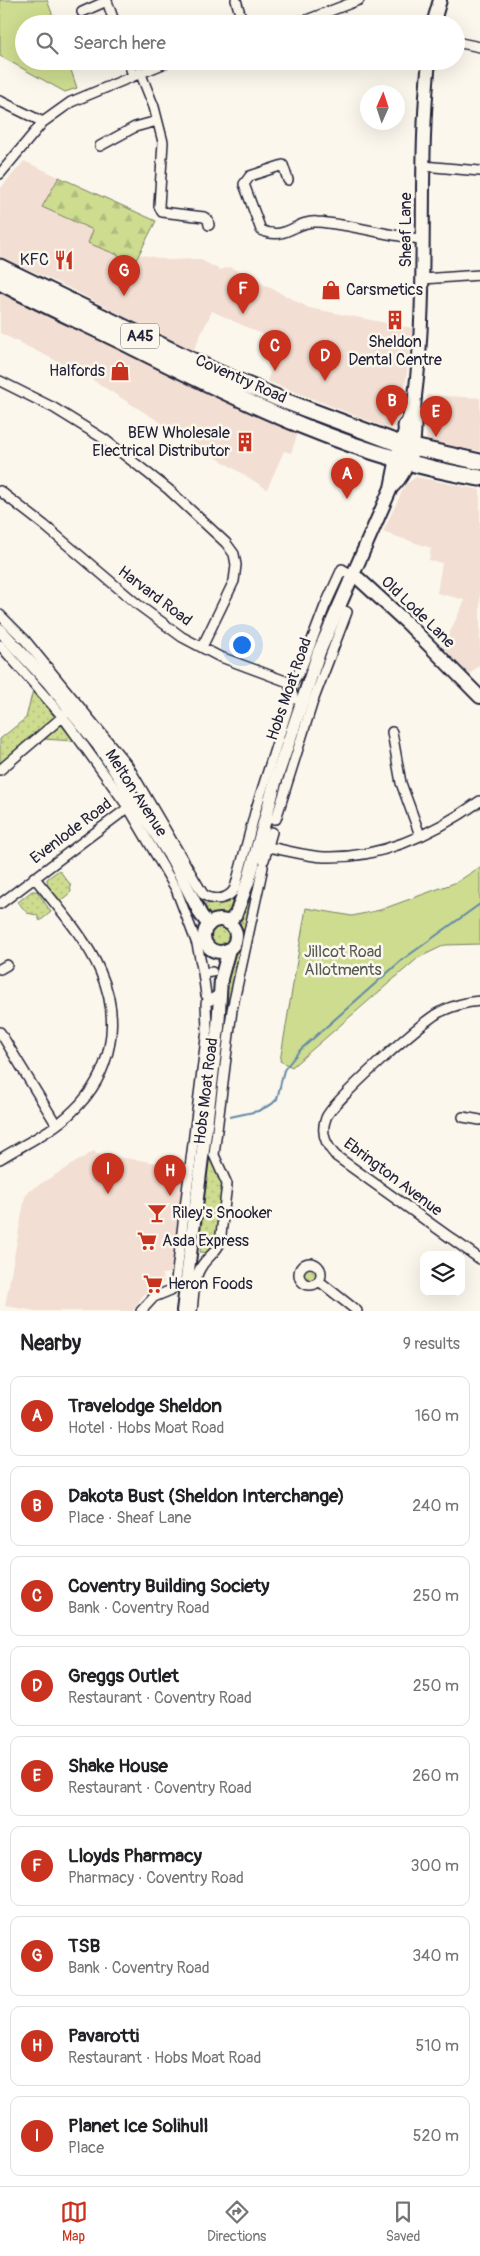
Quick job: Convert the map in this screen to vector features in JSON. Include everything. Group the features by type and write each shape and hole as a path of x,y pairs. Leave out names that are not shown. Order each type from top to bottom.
{"highway":[{"name":"Coventry Road","path":"0,267 216,372 282,400 302,413 405,454 480,462"},
{"name":"Coventry Road","path":"0,282 225,392 298,423 480,478"},
{"path":"411,426 405,454 480,472"}],"main road":[{"path":"436,15 440,0"},
{"name":"Sheaf Lane","path":"411,426 422,329 423,279 421,239 428,70"},
{"name":"Hobs Moat Road","path":"228,923 236,914 271,819 294,694 337,608 405,454"},
{"name":"Old Lode Lane","path":"352,575 359,579 407,623 480,697"},
{"name":"Melton Avenue","path":"0,630 67,713 201,898 201,915 209,925"},
{"path":"219,920 228,923 236,934 234,942 229,949 220,952 212,950 206,945 204,938 209,925 219,920"},
{"name":"Hobs Moat Road","path":"212,974 229,949"},
{"name":"Hobs Moat Road","path":"183,1311 183,1269 186,1241 221,993 212,974 212,950"}],"street":[{"path":"236,0 240,15"},
{"path":"320,15 359,0"},
{"path":"82,12 107,2 112,15"},
{"path":"465,44 480,47"},
{"path":"134,70 158,122 163,142 159,206 162,212 204,217 208,220 209,225"},
{"path":"0,174 43,122 71,102 146,70"},
{"path":"0,101 43,122"},
{"path":"100,146 135,128 158,122"},
{"path":"288,180 283,165 246,179 244,184 261,230 276,235 315,222 421,239"},
{"path":"423,166 480,171"},
{"path":"423,279 480,275"},
{"path":"0,381 54,408 104,438 168,489 226,543 234,554 236,565 234,581 202,647"},
{"name":"Harvard Road","path":"0,491 44,525 137,604 182,636 294,694"},
{"name":"Hobs Moat Road","path":"201,898 229,896 235,888 256,809 294,694 306,670 325,606 342,569 352,575"},
{"name":"Hobs Moat Road","path":"271,819 346,612 337,608"},
{"name":"Melton Avenue","path":"0,616 31,647 128,766 201,898"},
{"name":"Melton Avenue","path":"0,645 67,713"},
{"path":"0,770 67,713"},
{"path":"392,732 400,783 420,835"},
{"path":"268,847 323,857 359,856 400,845 452,820 480,801"},
{"name":"Melton Avenue","path":"132,804 176,889 197,944 212,974 206,999 207,1030 195,1178"},
{"name":"Evenlode Road","path":"0,904 132,804"},
{"name":"Hobs Moat Road","path":"192,1311 197,1275 203,1263 216,1251 220,1243 227,1184 214,1155 232,1010 263,864 272,832"},
{"path":"0,1159 72,1112 100,1076 110,1045 110,1005 100,970 34,877"},
{"path":"206,999 221,993"},
{"name":"Ebrington Avenue","path":"480,1001 439,1012 411,1033 330,1110 323,1130 329,1148 336,1156 480,1259"},
{"path":"0,1032 56,1124"},
{"path":"463,1117 480,1120"},
{"path":"141,1311 154,1297 171,1290 183,1269"},
{"path":"319,1281 357,1311"}],"shaded area":[{"path":"24,161 59,177 43,207 93,230 88,242 135,262 139,254 167,260 199,259 220,270 230,267 309,308 412,328 406,380 399,417 394,427 385,427 267,381 281,343 212,311 193,351 67,287 0,256 0,189"},
{"path":"0,289 139,358 298,432 291,453 284,451 267,489 83,374 0,333"},
{"path":"427,395 480,398 480,451 430,442 426,439"},
{"path":"416,477 480,490 480,664 469,675 443,647 465,600 437,593 442,563 429,560 431,548 383,532 405,485"},
{"path":"94,1151 97,1154 185,1167 171,1273 162,1274 164,1282 144,1294 133,1311 36,1311 5,1306 25,1197 29,1191"}],"green space":[{"path":"0,0 47,0 53,15 15,15 15,64 0,56"},
{"path":"25,70 71,70 77,88 65,92"},
{"path":"59,177 156,221 135,262 88,243 93,230 42,207"},
{"path":"33,690 74,741 43,739 0,772 0,739 26,718"},
{"name":"Jillcot Road Allotments","path":"480,867 480,944 445,945 418,958 292,1067 280,1061 306,908 352,916 380,910 457,882"},
{"path":"59,870 70,884 71,892 59,902 47,887 47,879"},
{"path":"240,880 243,880 235,903 227,914 221,917 214,917 205,913 202,905 234,898"},
{"path":"253,884 256,885 230,1007 227,1007 228,969 242,939 240,925"},
{"path":"32,891 37,891 51,912 40,921 37,915 27,913 18,902"},
{"path":"221,924 230,928 234,937 230,946 221,950 212,946 208,937 212,928"},
{"path":"209,1153 225,1184 219,1238 209,1253 200,1252 202,1237 198,1236"},
{"path":"307,1267 313,1267 317,1274 313,1281 307,1281 303,1277 303,1271"}],"waterway":[{"path":"230,1117 258,1111 272,1104 277,1099 284,1070 300,1050 402,960 480,904"}],"place":[{"name":"KFC","path":"64,260"},
{"name":"Carsmetics","path":"331,290"},
{"name":"TSB","path":"124,296"},
{"name":"Lloyds Pharmacy","path":"243,314"},
{"name":"Sheldon Dental Centre","path":"395,320"},
{"name":"Halfords","path":"120,371"},
{"name":"Coventry Building Society","path":"275,371"},
{"name":"Greggs Outlet","path":"325,381"},
{"name":"Dakota Bust (Sheldon Interchange)","path":"392,426"},
{"name":"Shake House","path":"436,437"},
{"name":"BEW Wholesale Electrical Distributor","path":"245,442"},
{"name":"Travelodge Sheldon","path":"347,499"},
{"name":"Planet Ice Solihull","path":"108,1194"},
{"name":"Pavarotti","path":"170,1196"},
{"name":"Riley's Snooker","path":"157,1213"},
{"name":"Asda Express","path":"147,1241"},
{"name":"Heron Foods","path":"153,1284"}]}
